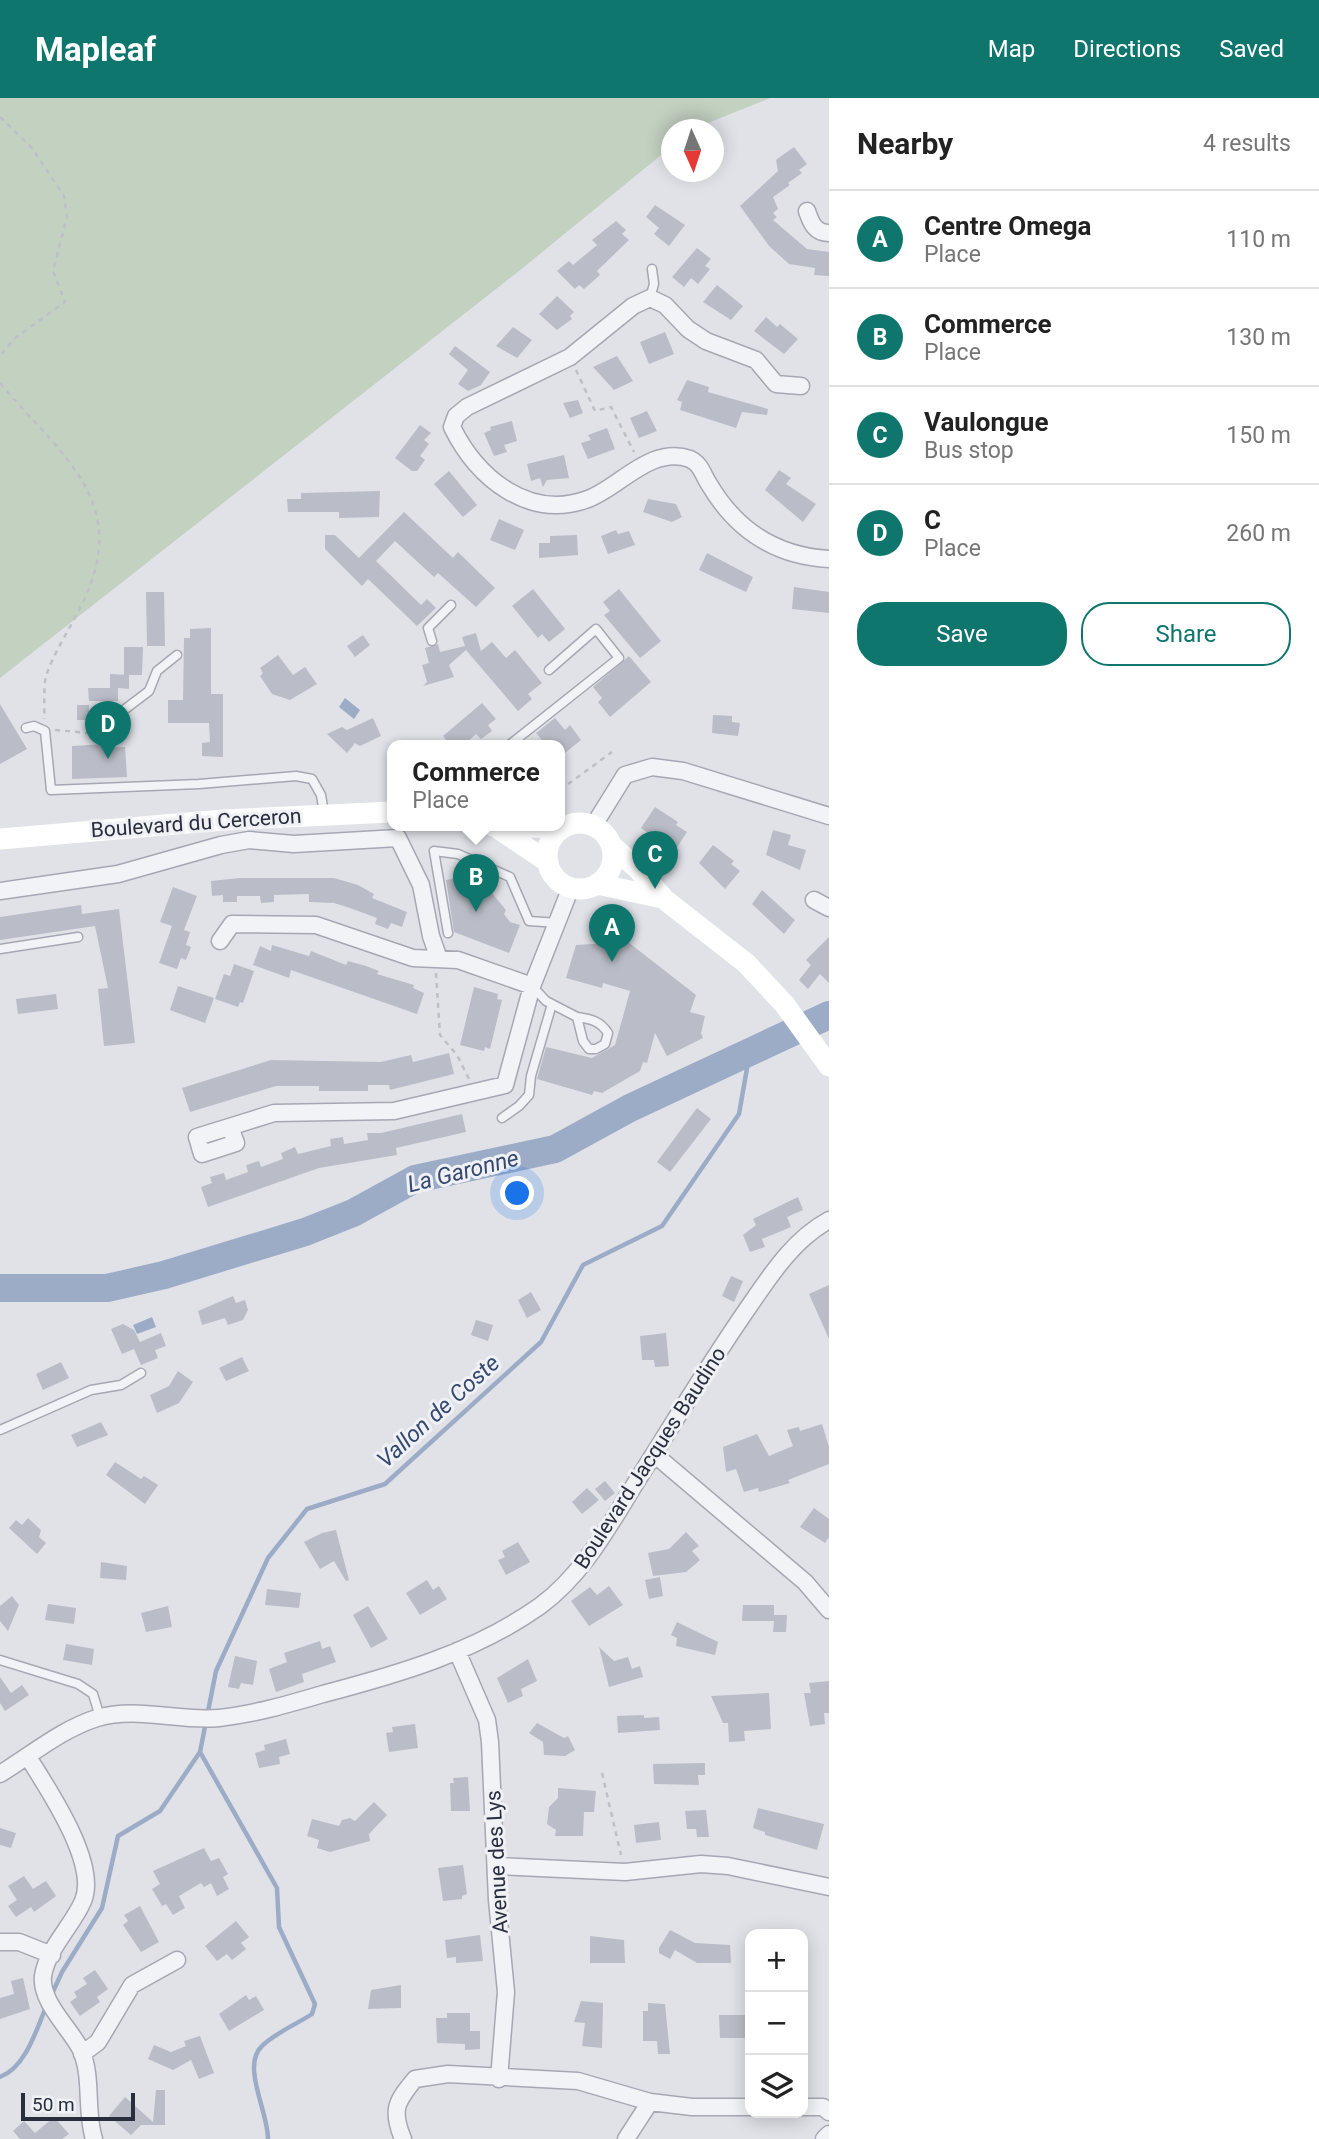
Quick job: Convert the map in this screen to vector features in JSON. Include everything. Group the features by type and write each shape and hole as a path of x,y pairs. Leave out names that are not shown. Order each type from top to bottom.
{"main road":[{"name":"Boulevard du Cerceron","path":"0,839 324,813 387,812"},
{"path":"565,827 572,824 594,825 602,830 612,847 638,869 664,898 747,964 785,1005 824,1054"},
{"path":"501,831 548,862 556,878 571,887 580,889 597,884 664,898"},
{"path":"548,862 550,843 560,831"},
{"path":"597,884 611,868 612,847"}],"street":[{"path":"807,211 812,225 822,233 829,233"},
{"path":"801,386 775,384 756,360 706,341 688,329 666,305 650,298 634,306 570,357 467,407 456,416 452,427 461,447 482,472 508,493 542,505 588,499 641,466 672,458 690,459 701,467 731,514 753,535 780,551 829,559"},
{"path":"594,825 625,775 652,767 683,771 829,816"},
{"path":"0,891 118,874 221,845 249,840 294,844 398,838 421,885 437,959"},
{"path":"230,1126 274,1113 394,1111 505,1085 533,986 571,887"},
{"path":"814,900 829,908"},
{"path":"220,941 232,924 316,925 413,958 458,960 533,986"},
{"name":"Boulevard Jacques Baudino","path":"0,1774 73,1728 100,1717 122,1713 216,1718 275,1708 395,1675 457,1651 514,1622 560,1590 594,1550 775,1269 796,1245 829,1220"},
{"path":"654,1454 806,1582 829,1610"},
{"name":"Avenue des Lys","path":"457,1651 487,1720 497,1900 506,1992 499,2079"},
{"path":"28,1757 82,1855 87,1876 84,1899 43,1976 46,1995 82,2054 87,2080 88,2120 94,2139"},
{"path":"497,1866 625,1872 701,1864 728,1866 829,1887"},
{"path":"0,1942 19,1942 52,1955"},
{"path":"82,2054 98,2042 132,1985 177,1960"},
{"path":"403,2139 396,2123 397,2101 415,2079 449,2074 499,2079 578,2081 650,2102 692,2108 745,2107"},
{"path":"626,2139 650,2102"},
{"path":"808,2107 823,2107 829,2112"},
{"path":"824,2139 829,2134"}],"lane":[{"path":"650,298 654,284 652,269"},
{"path":"432,641 428,628 451,605"},
{"path":"516,740 619,658 596,629 549,670"},
{"path":"112,719 149,691 157,671 177,655"},
{"path":"26,728 34,726 45,732 51,790 199,784 218,780 296,776 312,779 321,794 324,813"},
{"path":"448,933 434,851 458,854 510,877 529,921 558,923"},
{"path":"0,949 78,937"},
{"path":"533,986 552,1004 577,1017 594,1020 603,1025 608,1033 605,1044 589,1049 583,1041 577,1017"},
{"path":"502,1118 519,1106 529,1094 531,1076 552,1004"},
{"path":"0,1430 91,1390 121,1385 141,1373"},
{"path":"0,1660 78,1684 93,1694 100,1717"}],"path":[{"path":"0,117 48,169 64,196 67,217 52,271 65,302 14,339 0,356"},
{"path":"570,357 595,411 611,407 641,466"},
{"path":"0,383 68,458 86,484 100,527 95,578 46,677 44,720 55,730 58,742 48,742"},
{"path":"55,730 89,733 112,719"},
{"path":"565,786 612,752"},
{"path":"437,959 440,1035 468,1073 472,1093"},
{"path":"602,1773 625,1872"}],"green space":[{"path":"0,98 770,98 718,119 661,119 661,155 519,271 0,678"}],"water":[{"path":"345,698 360,710 354,719 339,707"},
{"path":"829,1009 829,1023 795,1038 750,1051 777,1031"},
{"path":"152,1317 156,1327 137,1334 133,1325"}],"building":[{"path":"794,147 807,164 799,170 802,173 788,183 790,185 773,197 778,209 773,213 777,217 773,220 807,249 829,252 829,276 814,275 815,268 789,264 769,246 740,206 778,171 776,160"},
{"path":"655,205 685,225 669,246 654,234 659,228 646,217"},
{"path":"616,221 626,230 622,234 629,240 597,271 600,275 584,289 579,285 575,289 557,271 569,261 573,265 597,245 592,240"},
{"path":"697,248 711,259 705,266 710,269 698,284 691,278 684,287 672,277"},
{"path":"717,285 743,306 731,320 703,302"},
{"path":"557,296 574,312 570,316 572,319 557,330 539,314"},
{"path":"766,317 777,327 780,324 798,339 784,354 754,331"},
{"path":"513,327 532,340 517,358 496,346"},
{"path":"665,332 674,354 649,364 640,342"},
{"path":"455,346 490,372 481,385 468,391 458,384 468,370 449,354"},
{"path":"617,356 633,381 614,390 593,367"},
{"path":"687,380 709,387 708,392 768,409 767,415 742,412 736,428 680,410 682,402 677,400"},
{"path":"578,400 583,413 570,418 563,403"},
{"path":"647,411 657,431 639,438 630,418"},
{"path":"512,421 517,441 504,445 507,452 494,456 484,433 491,430 490,427"},
{"path":"420,425 431,433 424,440 429,444 420,456 425,460 417,471 412,471 395,458"},
{"path":"607,428 615,449 588,459 581,443 591,440 588,435"},
{"path":"564,455 569,478 547,480 543,487 540,478 531,481 527,464"},
{"path":"779,470 791,478 786,484 816,504 803,522 765,490"},
{"path":"449,471 477,505 463,517 434,484"},
{"path":"380,491 379,517 339,518 339,512 288,512 287,499 301,499 301,493"},
{"path":"648,499 676,504 682,517 672,522 643,512"},
{"path":"404,512 453,558 458,552 495,588 476,607 438,573 434,577 395,541 376,561 421,605 427,599 436,608 417,626 368,579 362,586 325,549 325,535 335,535 359,558"},
{"path":"499,519 524,530 515,550 490,540"},
{"path":"616,530 618,534 629,531 635,545 608,554 601,536"},
{"path":"577,535 578,555 539,558 539,543 550,543 550,536"},
{"path":"707,553 753,577 746,592 699,570"},
{"path":"794,587 829,592 829,613 792,609"},
{"path":"533,589 565,629 549,642 542,634 538,638 512,606"},
{"path":"619,589 661,641 640,658 604,615 610,611 603,602"},
{"path":"146,592 164,592 165,646 147,646"},
{"path":"211,628 211,694 223,694 223,757 202,756 202,743 210,742 209,723 168,723 168,700 183,700 184,638 190,638 190,629"},
{"path":"476,633 481,651 492,642 506,658 515,650 542,683 528,694 532,699 518,711 466,650 449,665 454,677 423,686 427,682 422,665 429,663 425,648 438,644 440,652 465,646 462,637"},
{"path":"363,635 370,645 355,657 347,646"},
{"path":"124,647 143,647 142,675 124,675"},
{"path":"278,655 293,675 305,667 317,684 290,700 272,694 260,676 263,673 260,668"},
{"path":"629,656 651,682 610,717 598,702 602,698 593,687"},
{"path":"110,674 129,675 129,689 118,688 118,701 89,701 88,688 110,688"},
{"path":"482,703 496,719 488,725 492,731 481,739 476,734 470,740 446,740 443,736"},
{"path":"0,704 27,749 0,764"},
{"path":"77,705 89,705 89,720 77,720"},
{"path":"713,715 732,716 732,722 740,723 738,736 712,733"},
{"path":"373,718 381,736 360,746 355,743 347,753 327,734 342,727 347,730"},
{"path":"555,718 565,730 570,725 581,740 565,753 565,740 542,740 536,733"},
{"path":"105,744 105,748 125,747 127,777 72,779 72,746"},
{"path":"655,807 678,822 676,825 687,832 674,852 641,828"},
{"path":"773,830 791,835 788,845 806,850 800,870 766,855"},
{"path":"713,845 734,861 731,864 740,871 725,889 699,863"},
{"path":"476,874 506,910 504,914 510,922 520,925 509,953 454,932 446,880"},
{"path":"240,878 334,878 358,885 374,894 372,898 407,912 402,927 391,923 388,929 375,924 377,918 350,908 334,903 309,902 309,894 274,895 274,902 261,903 260,896 237,896 237,902 223,902 223,895 212,896 211,881"},
{"path":"173,887 197,896 184,930 190,932 186,945 191,947 186,960 181,958 177,969 159,963 172,926 160,922"},
{"path":"762,890 795,920 784,934 752,904"},
{"path":"81,905 82,914 119,909 135,1043 104,1046 98,989 108,988 95,926 0,940 0,917"},
{"path":"829,937 829,983 820,974 808,989 799,980 811,965 806,960"},
{"path":"628,942 696,995 690,1012 705,1016 701,1033 703,1038 667,1056 655,1033 647,1063 643,1062 640,1071 602,1093 594,1091 592,1095 537,1079 546,1047 592,1058 615,1045 630,991 603,983 602,988 566,978 576,945"},
{"path":"272,945 309,956 311,951 346,965 348,961 366,966 379,971 377,974 414,985 413,988 424,993 417,1014 291,970 289,978 253,965 260,946 271,951"},
{"path":"234,964 254,971 243,1003 240,1002 238,1007 215,999 224,974 230,976"},
{"path":"178,986 214,998 205,1023 170,1010"},
{"path":"474,987 498,994 497,999 502,1000 490,1049 485,1047 484,1051 460,1045"},
{"path":"56,994 58,1009 18,1014 16,999"},
{"path":"449,1053 454,1074 390,1090 389,1085 368,1085 368,1091 319,1091 319,1086 276,1086 190,1112 182,1088 271,1060 381,1062 411,1055 413,1062"},
{"path":"697,1108 711,1119 670,1172 657,1162"},
{"path":"462,1114 466,1132 396,1148 397,1155 319,1168 208,1207 201,1187 212,1183 210,1177 224,1173 226,1180 248,1172 246,1165 259,1161 261,1167 283,1159 281,1153 295,1147 298,1154 331,1146 330,1139 343,1137 344,1144 368,1140 367,1133 381,1133"},
{"path":"798,1197 803,1210 787,1217 791,1227 762,1239 765,1247 750,1252 743,1235 756,1225 753,1219"},
{"path":"731,1276 743,1281 734,1302 722,1296"},
{"path":"829,1285 829,1339 809,1294"},
{"path":"531,1292 541,1310 527,1318 518,1300"},
{"path":"233,1296 236,1303 245,1300 248,1310 243,1320 228,1325 225,1318 202,1325 198,1311"},
{"path":"476,1320 493,1325 488,1341 471,1335"},
{"path":"123,1324 134,1330 140,1342 161,1333 166,1346 155,1350 158,1358 141,1365 134,1349 122,1354 111,1329"},
{"path":"666,1333 669,1366 655,1367 654,1360 642,1360 640,1336"},
{"path":"242,1357 249,1371 226,1381 219,1368"},
{"path":"61,1362 69,1378 43,1390 36,1374"},
{"path":"178,1371 193,1382 179,1403 157,1413 150,1395 169,1386"},
{"path":"101,1422 108,1435 77,1447 71,1435"},
{"path":"822,1424 829,1447 829,1464 788,1480 790,1483 759,1492 758,1488 744,1492 736,1469 726,1472 723,1447 757,1434 769,1456 793,1446 787,1430 799,1427 800,1431"},
{"path":"115,1462 141,1479 144,1476 158,1485 145,1504 106,1475"},
{"path":"605,1481 615,1493 605,1501 595,1489"},
{"path":"587,1488 599,1500 582,1514 572,1502"},
{"path":"814,1508 829,1519 829,1537 825,1543 800,1527"},
{"path":"28,1518 41,1530 39,1537 46,1543 37,1554 9,1528 16,1520 22,1525"},
{"path":"336,1530 349,1580 346,1581 334,1561 320,1569 304,1542 322,1533"},
{"path":"686,1532 699,1546 692,1551 700,1560 686,1572 653,1576 648,1553 669,1549"},
{"path":"518,1542 530,1562 506,1575 498,1560 505,1557 502,1551"},
{"path":"101,1562 127,1566 126,1580 100,1578"},
{"path":"660,1577 663,1596 649,1599 645,1580"},
{"path":"427,1580 433,1590 439,1586 447,1599 420,1615 406,1593"},
{"path":"609,1586 623,1605 589,1626 571,1601 590,1587 597,1595"},
{"path":"267,1589 301,1593 299,1608 265,1605"},
{"path":"12,1596 19,1605 8,1631 0,1621 0,1606"},
{"path":"48,1604 76,1608 74,1624 45,1620"},
{"path":"743,1605 774,1605 774,1615 787,1615 786,1632 773,1632 774,1621 742,1621"},
{"path":"168,1606 172,1627 146,1632 141,1613"},
{"path":"368,1606 388,1639 371,1648 353,1615"},
{"path":"677,1622 718,1642 715,1655 676,1646 677,1638 671,1635"},
{"path":"320,1641 322,1649 330,1646 336,1662 302,1674 304,1682 276,1692 269,1669 287,1662 284,1653"},
{"path":"66,1644 94,1649 92,1665 63,1660"},
{"path":"599,1647 614,1661 628,1657 632,1669 640,1666 643,1677 609,1687"},
{"path":"235,1656 257,1661 253,1685 241,1683 239,1689 228,1687"},
{"path":"528,1659 537,1681 521,1689 523,1696 508,1703 497,1678"},
{"path":"0,1677 11,1693 22,1685 29,1695 5,1711 0,1703"},
{"path":"829,1681 829,1713 824,1713 825,1724 810,1726 804,1693 811,1693 809,1683"},
{"path":"769,1693 771,1729 744,1731 745,1741 729,1742 728,1723 723,1723 711,1696"},
{"path":"644,1715 644,1718 659,1717 660,1730 618,1733 617,1716"},
{"path":"537,1723 564,1738 568,1736 575,1750 565,1756 544,1755 543,1742 529,1733"},
{"path":"415,1724 418,1748 389,1752 386,1733 393,1732 392,1727"},
{"path":"286,1739 290,1754 279,1757 280,1764 259,1768 255,1753 265,1750 264,1745"},
{"path":"705,1763 705,1775 698,1775 699,1785 654,1784 653,1764"},
{"path":"468,1777 470,1811 451,1811 450,1783 454,1783 453,1778"},
{"path":"558,1788 596,1791 594,1812 584,1812 583,1836 555,1836 556,1830 547,1824 549,1807 558,1798"},
{"path":"374,1802 387,1815 369,1834 370,1841 330,1852 317,1848 319,1840 307,1836 312,1819 339,1826 342,1820 350,1818 355,1821"},
{"path":"758,1808 824,1824 817,1850 765,1835 765,1832 753,1828"},
{"path":"706,1810 709,1837 697,1837 696,1829 687,1829 685,1811"},
{"path":"659,1822 661,1840 636,1843 634,1825"},
{"path":"0,1828 16,1833 11,1848 0,1845"},
{"path":"204,1848 211,1861 219,1858 228,1874 223,1877 229,1889 217,1896 211,1883 204,1887 201,1883 179,1896 185,1908 173,1915 166,1904 162,1906 152,1889 160,1884 153,1871"},
{"path":"463,1865 467,1894 462,1896 462,1899 443,1901 438,1868"},
{"path":"24,1876 33,1889 46,1881 56,1896 34,1912 31,1907 16,1917 8,1906 17,1900 8,1886"},
{"path":"140,1906 159,1942 141,1952 123,1925 128,1921 124,1915"},
{"path":"236,1921 249,1937 241,1943 246,1949 232,1960 227,1954 217,1961 205,1946"},
{"path":"670,1930 695,1943 730,1945 731,1963 697,1963 675,1950 670,1959 659,1953 659,1948"},
{"path":"480,1935 483,1961 456,1963 456,1957 447,1958 445,1940"},
{"path":"590,1936 624,1940 625,1963 590,1963"},
{"path":"95,1970 108,1989 97,1997 100,2002 80,2016 70,2002 77,1997 74,1992 87,1984 83,1978"},
{"path":"23,1978 30,2009 0,2019 0,1998 14,1994 11,1981"},
{"path":"401,1985 401,2008 368,2009 371,1990"},
{"path":"246,1995 249,2000 256,1996 264,2010 229,2031 219,2014"},
{"path":"581,2001 603,2003 602,2048 582,2046 585,2023 574,2022"},
{"path":"648,2003 665,2004 670,2054 658,2054 657,2041 643,2041 643,2011 648,2011"},
{"path":"447,2013 470,2013 470,2031 480,2031 480,2049 465,2050 465,2044 437,2043 436,2018 447,2018"},
{"path":"719,2015 745,2015 745,2038 720,2038"},
{"path":"200,2036 214,2073 199,2079 191,2060 173,2070 148,2059 154,2045 171,2052 186,2046 184,2041"},
{"path":"156,2090 165,2090 165,2125 141,2125 131,2135 109,2116 125,2097 153,2122"},
{"path":"54,2117 69,2134 62,2139 20,2139 13,2131 24,2121 35,2133"}],"waterway":[{"name":"La Garonne","path":"0,1288 107,1288 164,1275 305,1232 353,1213 415,1179 555,1149 630,1108 829,1015"},
{"name":"Vallon de Coste","path":"51,1996 62,1972 102,1908 118,1836 160,1811 200,1752 216,1671 268,1558 307,1509 385,1484 541,1342 583,1265 662,1226 739,1114 750,1051"},
{"path":"200,1752 277,1888 279,1927 315,2004 312,2014 273,2037 256,2055 255,2077 268,2139"},
{"name":"Vallon de Coste","path":"0,2077 16,2066 23,2057 46,2007"}],"place":[{"name":"C","path":"108,759"},
{"name":"Vaulongue","path":"655,889"},
{"name":"Commerce","path":"476,912"},
{"name":"Centre Omega","path":"612,962"}]}
